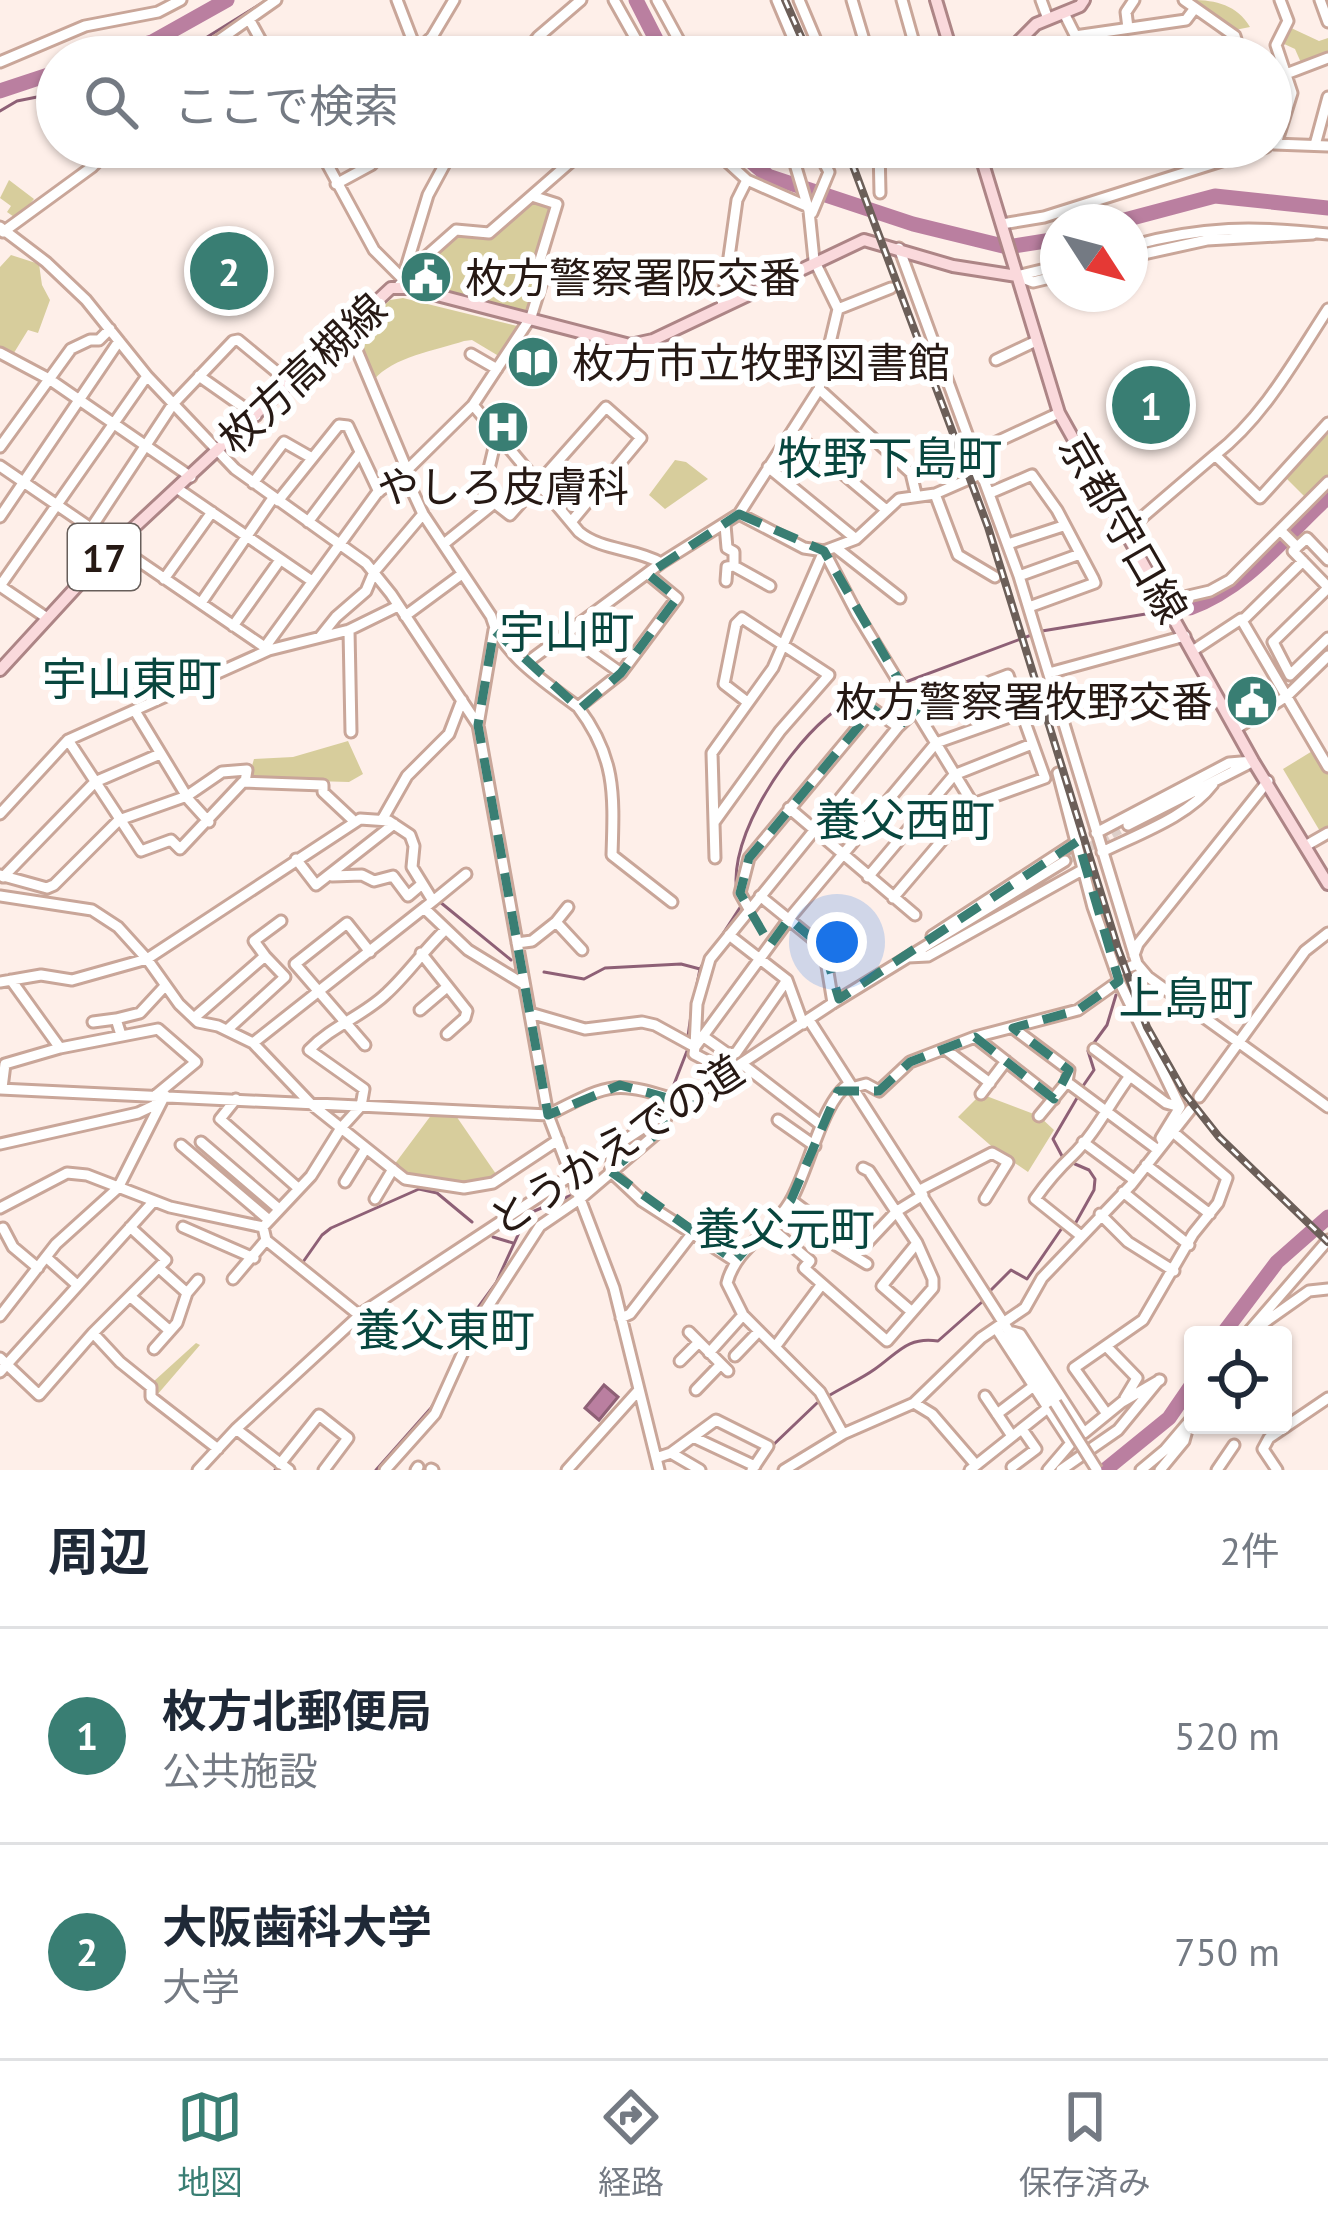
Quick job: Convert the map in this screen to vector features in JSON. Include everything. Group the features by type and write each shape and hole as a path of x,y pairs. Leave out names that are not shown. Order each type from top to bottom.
{"main road":[{"path":"936,0 946,36"},
{"path":"1022,36 1084,0"},
{"name":"京都守口線","path":"984,168 1059,413 1253,761 1328,884"},
{"name":"枚方高槻線","path":"0,670 113,547 401,283 630,345 652,340 864,240 953,266 1017,276"}],"street":[{"path":"61,36 85,26 158,12 181,0"},
{"path":"226,36 276,0"},
{"path":"397,0 411,36"},
{"path":"433,36 454,0"},
{"path":"544,36 581,0"},
{"path":"614,0 634,36"},
{"path":"657,0 677,36"},
{"path":"777,0 792,36"},
{"path":"799,0 814,36"},
{"path":"852,0 863,36"},
{"path":"902,0 912,36"},
{"path":"1041,0 1048,19"},
{"path":"1128,28 1126,12 1134,0"},
{"path":"1184,0 1234,36"},
{"path":"1280,0 1288,21 1280,36"},
{"path":"1320,0 1328,22"},
{"path":"1064,13 1075,36 1186,20 1195,8"},
{"path":"249,20 258,36"},
{"path":"0,62 36,47"},
{"path":"1292,72 1328,58"},
{"path":"1315,145 1328,98"},
{"path":"1292,145 1328,146"},
{"path":"91,168 2,231 64,278 217,452 374,572 478,725"},
{"path":"328,168 374,250 401,283"},
{"path":"336,184 365,168"},
{"path":"401,283 428,196 443,168"},
{"path":"401,283 456,230 489,233 564,168"},
{"path":"734,168 747,180 810,212"},
{"path":"525,664 661,562 739,514 819,389 838,308 814,260 810,212 796,168"},
{"path":"810,212 827,168"},
{"path":"877,168 880,193"},
{"path":"1002,226 1198,168"},
{"path":"722,307 737,200 747,180"},
{"path":"267,649 379,492 473,405 530,317 544,275 538,270 556,204 532,196"},
{"path":"1148,241 1226,227 1323,233"},
{"path":"1148,253 1207,240 1301,238 1323,233"},
{"path":"899,248 1029,607 1135,960 1148,977 1328,1107"},
{"path":"1017,276 1040,270"},
{"path":"1017,276 1040,280"},
{"path":"838,308 891,288"},
{"path":"1125,532 1234,441 1268,402 1328,309"},
{"path":"0,447 70,349 99,340 110,329"},
{"path":"348,329 424,514 490,616 494,630 478,725 522,983 548,1115 621,1318 659,1470"},
{"path":"0,517 119,340"},
{"path":"90,530 173,404 238,340 290,383"},
{"path":"996,360 1034,342"},
{"path":"0,353 49,379 191,477"},
{"path":"471,354 497,369"},
{"path":"47,617 0,586 147,376"},
{"path":"199,376 256,416"},
{"path":"955,378 955,398"},
{"path":"819,389 911,473 916,494"},
{"path":"473,405 591,542 641,551 661,562"},
{"path":"497,435 483,494 510,515 606,407 641,438 571,523"},
{"path":"975,452 1059,413"},
{"path":"1215,455 1260,498 1328,423"},
{"path":"201,603 247,536 339,425 347,426 379,492"},
{"path":"792,431 885,509"},
{"path":"253,483 284,442 313,458"},
{"path":"308,522 360,453"},
{"path":"0,466 267,649"},
{"path":"768,467 856,538"},
{"path":"739,514 804,548 830,549 856,538 885,509 983,473"},
{"path":"990,493 1032,475 1095,583 1029,607"},
{"path":"1171,608 1230,580 1328,482"},
{"path":"178,489 312,581"},
{"path":"935,494 958,555 995,577"},
{"path":"445,543 492,505"},
{"path":"164,579 212,512"},
{"path":"320,637 366,591 374,572 424,514"},
{"path":"725,525 734,566"},
{"path":"1008,544 1064,526"},
{"path":"1280,530 1297,547"},
{"path":"1316,547 1328,535"},
{"path":"1328,560 1306,538 1293,550 1328,587 1273,642 1290,675 1328,638"},
{"path":"830,549 900,598"},
{"path":"715,858 712,753 773,668 830,549"},
{"path":"830,549 899,683 973,804"},
{"path":"1018,576 1080,554"},
{"path":"233,626 280,560"},
{"path":"1194,650 1243,622 1303,561"},
{"path":"726,580 727,567 734,566 770,586"},
{"path":"0,814 68,740 267,649 349,630 402,611 462,574"},
{"path":"578,707 622,673 677,598 648,574"},
{"path":"715,821 780,731 829,675 742,618 736,624 724,684 746,701"},
{"path":"1243,622 1328,767"},
{"path":"349,630 351,731"},
{"path":"494,630 525,664 578,707 607,752 614,783 612,855 672,902"},
{"path":"566,634 622,673"},
{"path":"1049,674 1185,636"},
{"path":"1238,728 1287,696 1328,656"},
{"path":"729,1072 694,1054 704,971 729,935 916,710 1008,675 1045,778 973,804 893,898"},
{"path":"296,859 316,885 332,876 388,822 407,776 449,734 462,700"},
{"path":"749,909 740,893 748,858 873,709 898,727"},
{"path":"135,711 187,796 209,822"},
{"path":"695,1047 789,919 936,743 1021,712"},
{"path":"68,740 141,851 171,840 180,849 245,782 323,785 323,793 355,822"},
{"path":"868,877 954,775 1032,744"},
{"path":"160,754 95,782 2,876 47,888 119,820 187,796 222,772 247,770 245,782"},
{"path":"1096,833 1229,763 1253,761"},
{"path":"1128,825 1253,761"},
{"path":"1058,772 1118,976 1185,1108"},
{"path":"1102,852 1166,820 1206,794 1216,779"},
{"path":"843,1434 820,1392 743,1315 727,1283 735,1261 771,1228 791,1200 838,1090 866,1084 879,1091 910,1062 976,1036 1078,1010 1135,960 1138,944 1268,781"},
{"path":"789,808 915,915"},
{"path":"60,1048 5,981 41,975 72,980 147,958 355,822 388,822 412,841 412,867 445,930 467,950 522,983"},
{"path":"1307,845 1328,833"},
{"path":"908,957 935,933 1078,842"},
{"name":"とうかえでの道","path":"198,1470 359,1315 833,1003 1065,861"},
{"path":"908,957 928,956 1084,868"},
{"path":"253,1043 466,874"},
{"path":"332,876 362,875 374,881 393,876 408,896 422,884"},
{"path":"0,896 92,910 118,927 194,1018 253,1043 311,1104 405,1179 464,1188 493,1183 558,1140"},
{"path":"760,896 824,948 833,1003"},
{"path":"517,944 532,941 568,907"},
{"path":"227,1030 285,977 254,941 280,921"},
{"path":"556,922 582,950"},
{"path":"365,1045 296,964 347,923 370,952"},
{"path":"232,1279 266,1240 266,1224 361,1106 364,1089 309,1050 388,993 445,930"},
{"path":"1199,1097 1305,951 1328,933"},
{"path":"729,935 787,980 806,1022 1024,1353 1071,1444 1048,1470"},
{"path":"421,952 467,1011 447,1034"},
{"path":"194,1018 265,956"},
{"path":"704,1036 728,1054 736,1053 787,980"},
{"path":"93,1022 140,1012 164,986"},
{"path":"420,1010 447,988"},
{"path":"530,1013 585,1029 641,1022 695,1047"},
{"path":"116,1018 121,1035"},
{"path":"1013,1028 1069,1070 1066,1082 1040,1116"},
{"path":"0,1144 138,1114 155,1105 158,1100 161,1097 196,1062 158,1029 5,1064 1,1088 161,1097 548,1115 592,1092 630,1085 683,1102"},
{"path":"976,1036 1054,1099"},
{"path":"945,1049 989,1083"},
{"path":"1094,1049 1166,1103 1185,1108"},
{"path":"981,1094 1006,1061"},
{"path":"742,1064 821,1125"},
{"path":"1080,1235 1035,1199 1061,1162 1070,1160 1130,1076"},
{"path":"1066,1082 1161,1146"},
{"path":"0,1316 47,1258 118,1188 161,1097"},
{"path":"236,1100 220,1119 298,1188"},
{"path":"784,1470 843,1434 914,1403 1033,1300 1042,1278 1134,1180 1173,1132 1185,1108"},
{"path":"1161,1146 1161,1138 1185,1108"},
{"path":"386,1470 435,1414 474,1328 530,1238 663,1128 668,1111"},
{"path":"778,1120 814,1146"},
{"path":"1107,1414 1074,1367 1143,1320 1210,1214 1227,1178 1173,1132"},
{"path":"201,1142 279,1209"},
{"path":"1083,1142 1134,1180"},
{"path":"181,1144 266,1224"},
{"path":"345,1182 366,1148"},
{"path":"864,1246 922,1193 992,1154 1008,1162 985,1199"},
{"path":"1146,1165 1210,1214"},
{"path":"771,1228 810,1262 804,1268 887,1342 933,1288 917,1243 869,1171 862,1168"},
{"path":"375,1198 393,1169"},
{"path":"0,1208 67,1172 87,1175 153,1202 266,1224"},
{"path":"610,1172 642,1202 735,1261"},
{"path":"1123,1192 1189,1245"},
{"path":"791,1200 826,1226 832,1242 867,1264"},
{"path":"130,1227 166,1261 39,1395 3,1365 153,1202"},
{"path":"845,1250 850,1214"},
{"path":"1100,1214 1128,1242 1174,1271"},
{"path":"183,1227 254,1258"},
{"path":"3,1228 13,1247 38,1268"},
{"path":"621,1318 691,1235"},
{"path":"266,1240 359,1315"},
{"path":"1254,1326 1328,1240"},
{"path":"912,1312 882,1286 917,1243"},
{"path":"47,1258 76,1284"},
{"path":"158,1268 187,1293"},
{"path":"154,1349 177,1323 187,1293 198,1280"},
{"path":"775,1347 822,1284"},
{"path":"1259,1326 1309,1291 1328,1288"},
{"path":"131,1297 170,1330"},
{"path":"710,1352 743,1315"},
{"path":"1003,1327 1009,1347 1097,1470"},
{"path":"1003,1327 1020,1334 1084,1433 1122,1402 1160,1380 1118,1430 1092,1448"},
{"path":"735,1356 759,1330"},
{"path":"689,1332 724,1368 696,1390"},
{"path":"93,1333 151,1387 151,1397 218,1449"},
{"path":"680,1361 699,1342"},
{"path":"1009,1347 1024,1353"},
{"path":"1107,1347 1137,1378 1122,1402"},
{"path":"997,1414 1035,1385"},
{"path":"567,1470 638,1390"},
{"path":"985,1396 997,1414 1036,1449 1012,1467"},
{"path":"1277,1470 1263,1449 1269,1438 1328,1398"},
{"path":"261,1470 281,1464 328,1402"},
{"path":"914,1403 932,1414 973,1467 1052,1405"},
{"path":"319,1415 348,1438 324,1470"},
{"path":"656,1458 671,1454 693,1437 716,1420 768,1446 753,1468 693,1437"},
{"path":"1141,1470 1184,1426"},
{"path":"236,1429 281,1464"},
{"path":"1160,1470 1186,1434"},
{"path":"1217,1470 1234,1445"},
{"path":"671,1454 700,1470"},
{"path":"1061,1470 1081,1456"}],"highlighted area":[{"path":"739,514 824,551 916,710 898,727 873,709 749,858 740,893 770,945 789,919 824,948 839,999 1078,841 1119,981 1078,1010 1013,1028 1069,1070 1054,1099 975,1037 910,1062 879,1091 838,1091 791,1200 735,1261 610,1171 693,1105 620,1085 548,1115 478,725 494,630 580,709 621,673 677,598 648,574"}],"shaded area":[{"path":"1192,0 1225,5 1250,27 1235,30"},
{"path":"1289,27 1319,41 1328,38 1328,55 1302,65 1292,48 1292,36 1285,36"},
{"path":"9,180 34,199 17,219 0,198"},
{"path":"534,200 552,204 553,209 529,312 429,287 433,273 418,269 455,235 495,232"},
{"path":"11,255 39,264 50,300 38,333 28,330 12,356 0,348 0,267"},
{"path":"403,298 521,327 502,358 472,340 464,341 403,360 374,380 354,332 390,300"},
{"path":"1328,434 1328,476 1306,498 1286,478"},
{"path":"675,460 686,462 708,479 665,509 649,495"},
{"path":"348,741 363,774 349,782 248,779 254,759 293,757"},
{"path":"1314,750 1328,774 1328,829 1321,833 1283,769"},
{"path":"981,1094 1039,1116 1054,1130 1028,1172 958,1117"},
{"path":"435,1110 452,1110 496,1174 472,1182 444,1182 394,1165"},
{"path":"196,1343 200,1345 157,1395 158,1386 153,1382"},
{"path":"604,1385 618,1397 599,1420 585,1408"}],"waterway":[{"path":"163,36 227,0"},
{"path":"209,36 267,0"},
{"path":"636,0 654,36"},
{"path":"0,91 36,79"},
{"path":"0,111 36,97"},
{"path":"759,168 768,176 913,224 1007,247 1040,242"},
{"path":"1148,214 1215,196 1328,208"},
{"path":"1190,608 1248,574 1328,497"},
{"path":"1174,610 1190,608"},
{"path":"903,683 1042,631 1164,611"},
{"path":"713,949 741,906 736,884 738,858 759,804 775,778 834,712 894,686"},
{"path":"440,902 511,960"},
{"path":"544,972 584,979 605,968 681,964 700,969 704,962"},
{"path":"694,999 700,969"},
{"path":"1083,1086 1094,1070 1088,1051 1107,1025 1116,995"},
{"path":"688,1036 692,1008"},
{"path":"671,1092 687,1051"},
{"path":"1062,1156 1053,1139 1077,1098"},
{"path":"1075,1164 1095,1179 1075,1224"},
{"path":"303,1262 331,1228 419,1189 437,1193 472,1222"},
{"path":"456,1357 466,1324 496,1283 523,1224 532,1212 572,1195"},
{"path":"1229,1326 1277,1262 1328,1217"},
{"path":"991,1290 1011,1270 1027,1279 1062,1228"},
{"path":"493,1237 513,1243"},
{"path":"830,1395 910,1344 938,1341 982,1302"},
{"path":"376,1470 440,1393"},
{"path":"1105,1470 1169,1418 1184,1396"},
{"path":"771,1447 817,1403"}],"tunnel":[{"path":"1065,861 1128,825"}],"railway":[{"path":"785,0 801,36"},
{"path":"854,168 988,527 1118,949 1147,1027 1185,1094 1219,1137 1328,1242"}],"place":[{"name":"大阪歯科大学","path":"229,271"},
{"name":"枚方警察署阪交番","path":"426,277"},
{"name":"枚方市立牧野図書館","path":"533,362"},
{"name":"枚方北郵便局","path":"1151,405"},
{"name":"やしろ皮膚科","path":"503,427"},
{"name":"枚方警察署牧野交番","path":"1252,701"}],"district":[{"name":"牧野下島町","path":"890,457"},
{"name":"宇山町","path":"567,631"},
{"name":"宇山東町","path":"132,678"},
{"name":"養父西町","path":"905,819"},
{"name":"上島町","path":"1186,997"},
{"name":"養父元町","path":"785,1228"},
{"name":"養父東町","path":"445,1329"}]}
